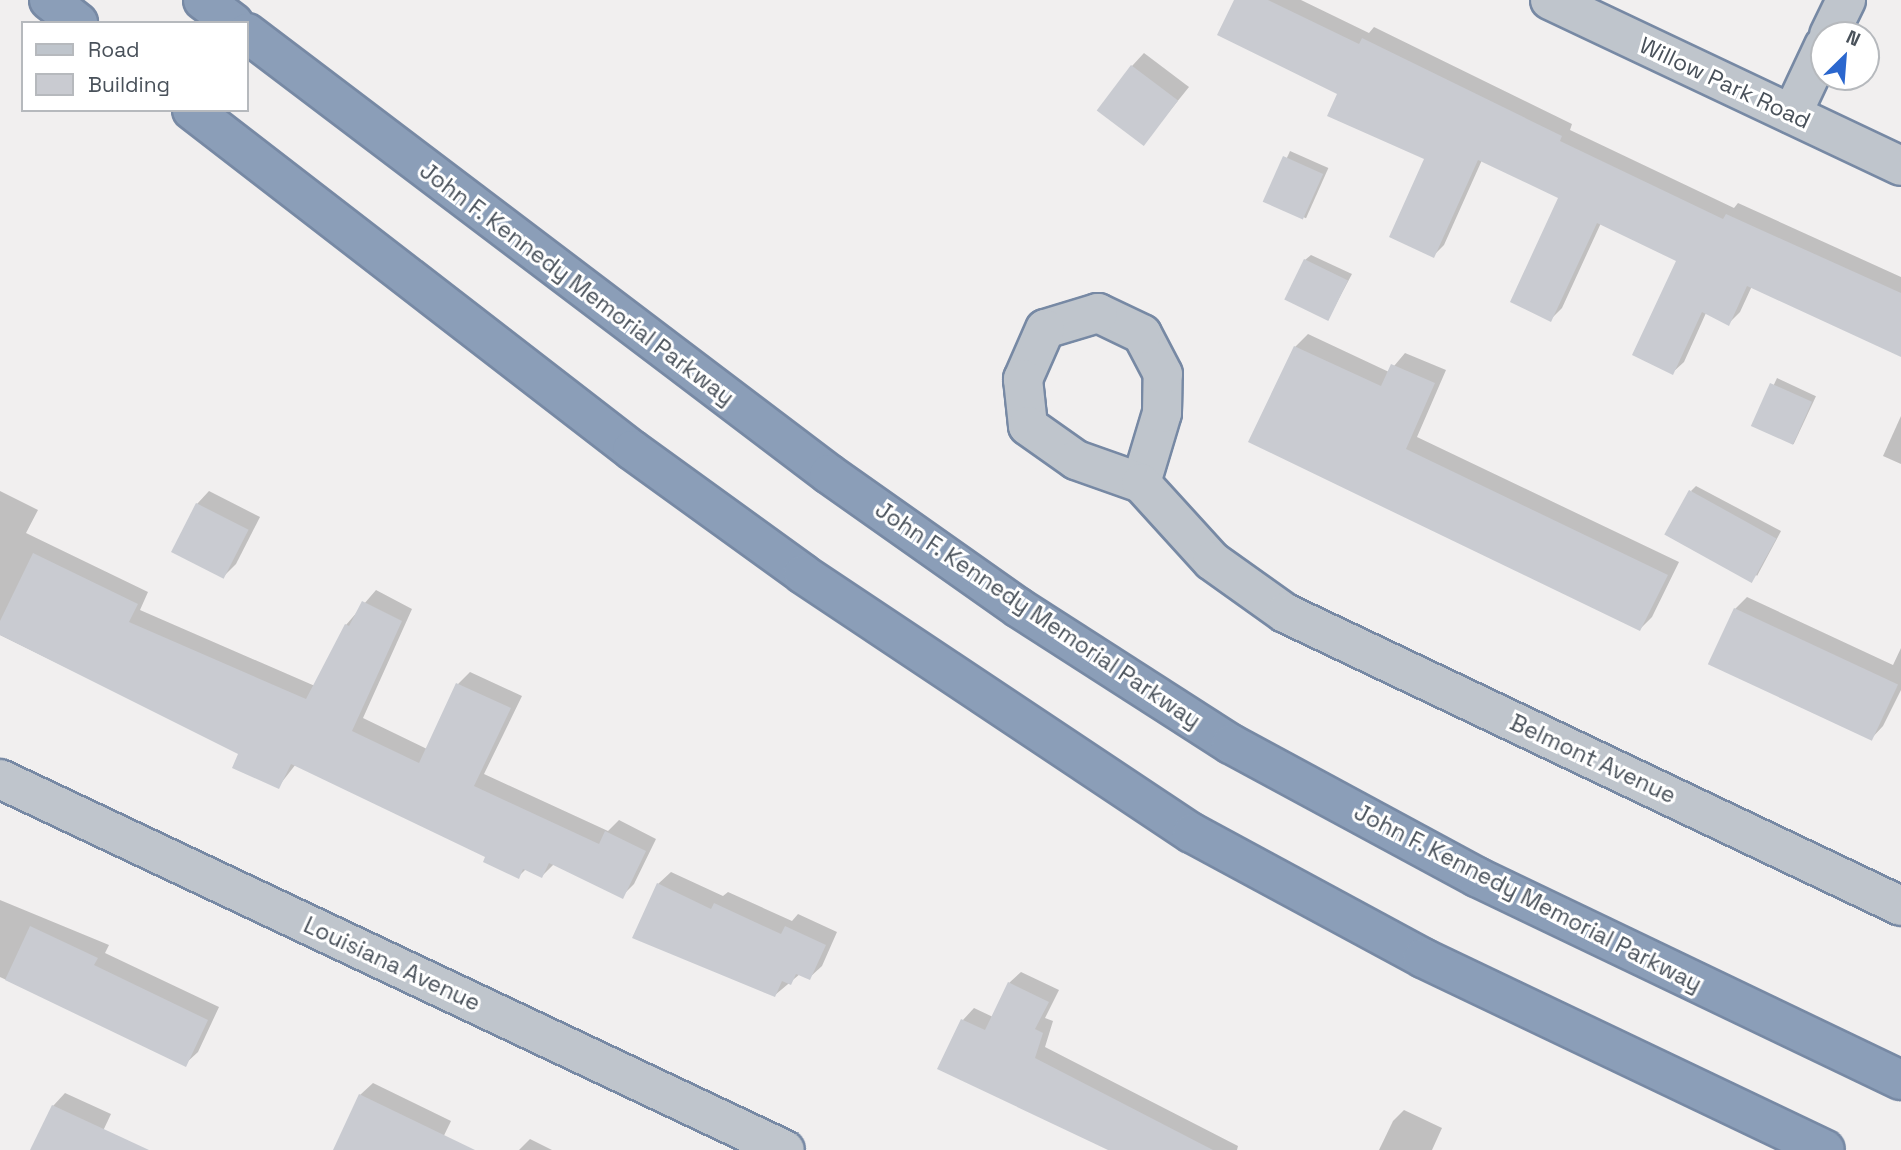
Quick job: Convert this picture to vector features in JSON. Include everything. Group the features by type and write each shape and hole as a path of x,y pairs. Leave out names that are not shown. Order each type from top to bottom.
{"highway":[{"path":"49,0 76,21"},
{"path":"203,0 230,21"},
{"name":"John F. Kennedy Memorial Parkway","path":"248,34 829,474 1019,608 1231,744 1477,877 1901,1080"},
{"path":"195,112 632,450 803,574 1192,833 1423,958 1825,1150"}],"street":[{"name":"Willow Park Road","path":"1550,0 1901,166"},
{"path":"1836,21 1846,0"},
{"path":"1791,114 1810,75"},
{"path":"1098,313 1142,334 1163,374 1162,412 1141,483 1076,460 1028,426 1023,379 1045,329 1098,313"},
{"name":"Belmont Avenue","path":"1141,483 1212,561 1285,613 1901,906"},
{"name":"Louisiana Avenue","path":"0,779 785,1150"}],"building":[{"path":"1234,0 1268,0 1359,44 1362,38 1562,136 1560,141 1723,219 1726,214 1901,293 1901,357 1747,286 1729,326 1702,312 1673,375 1632,355 1676,261 1597,223 1551,322 1510,302 1558,198 1478,160 1434,258 1389,237 1424,159 1327,116 1337,94 1217,35"},
{"path":"1131,65 1178,101 1144,146 1097,111"},
{"path":"1283,156 1323,174 1303,220 1263,202"},
{"path":"1304,259 1348,280 1328,321 1284,299"},
{"path":"1294,346 1381,386 1391,364 1435,383 1406,449 1668,575 1640,631 1248,442"},
{"path":"1770,383 1812,402 1793,445 1751,426"},
{"path":"1689,490 1776,538 1752,583 1664,535"},
{"path":"196,503 249,530 224,579 171,552"},
{"path":"33,553 138,604 129,622 306,699 345,624 349,626 362,601 402,621 352,731 419,763 456,683 511,708 474,786 599,844 605,831 646,851 623,899 549,863 542,878 523,869 519,879 483,862 485,857 291,764 279,789 232,768 238,754 0,635 0,621"},
{"path":"1734,608 1898,684 1872,741 1708,664"},
{"path":"657,883 711,909 714,903 781,934 785,926 826,945 810,980 796,974 791,985 782,981 775,997 632,938"},
{"path":"30,926 98,958 94,965 208,1020 186,1067 5,980"},
{"path":"1008,982 1049,1002 1035,1029 1043,1033 1035,1058 1213,1150 1108,1150 937,1069 961,1019 985,1030"},
{"path":"359,1094 475,1150 333,1150"},
{"path":"52,1105 149,1150 30,1150"}]}
